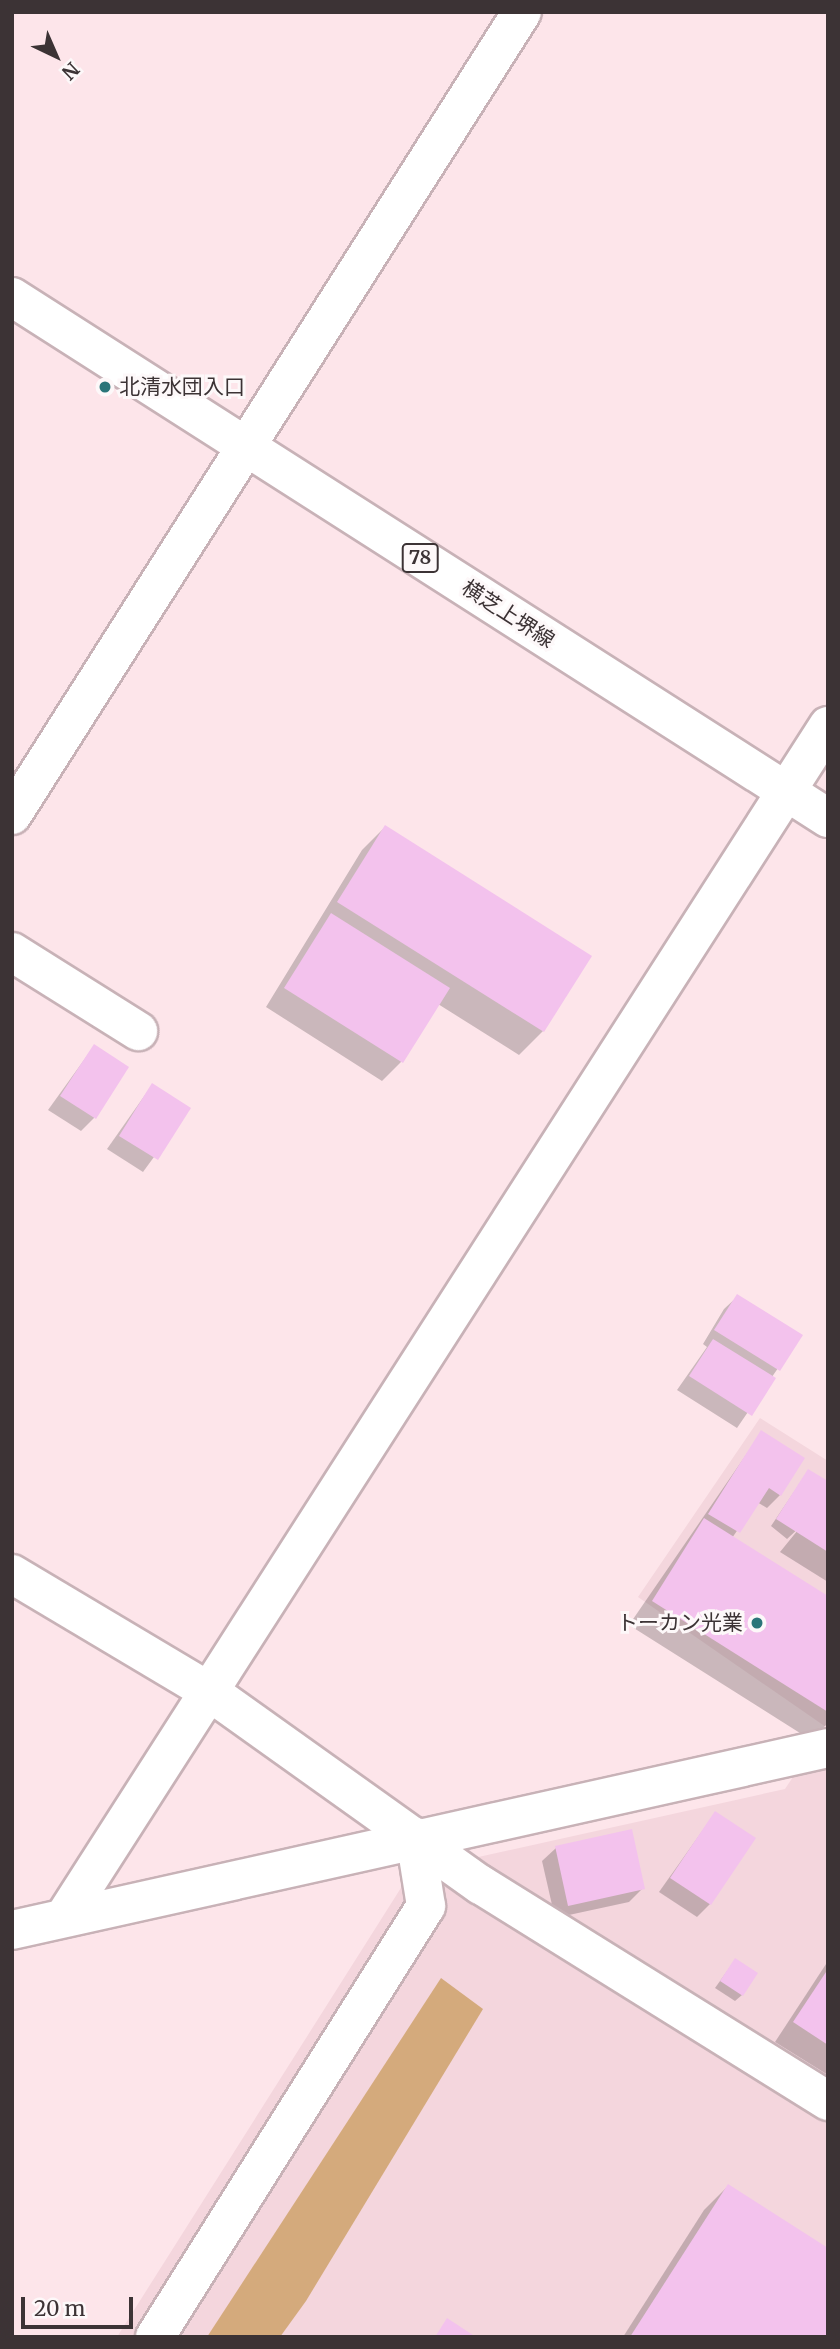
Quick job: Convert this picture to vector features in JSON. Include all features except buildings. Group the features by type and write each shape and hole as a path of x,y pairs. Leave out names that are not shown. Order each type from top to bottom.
{"street":[{"path":"12,815 522,12"},
{"name":"横芝上堺線","path":"12,297 828,818"},
{"path":"65,1916 828,726"},
{"path":"12,952 138,1031"},
{"path":"12,1573 210,1692 481,1885 828,2101"},
{"path":"12,1930 415,1837 828,1748"},
{"path":"155,2337 426,1906 415,1837"}],"shaded area":[{"path":"760,1418 828,1461 828,2337 117,2337 411,1872 785,1789 826,1727 638,1597"},
{"path":"441,1978 483,2009 306,2301 280,2337 207,2337"}],"place":[{"name":"北清水団入口","path":"105,387"},
{"name":"トーカン光業","path":"757,1623"}]}
